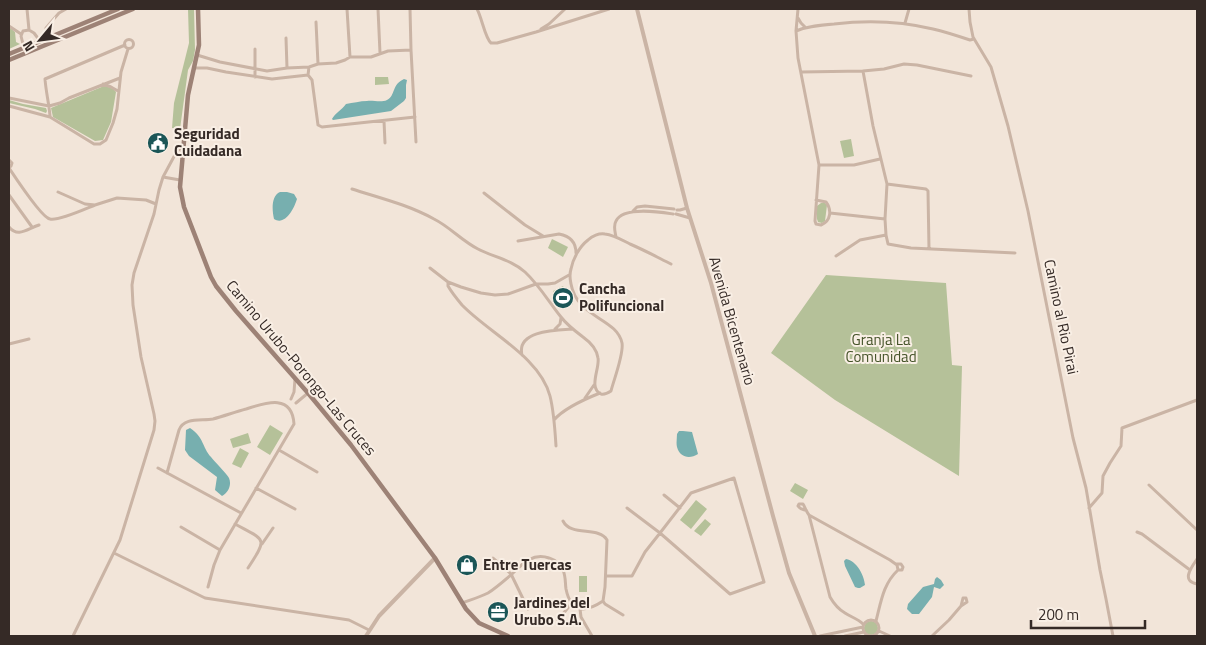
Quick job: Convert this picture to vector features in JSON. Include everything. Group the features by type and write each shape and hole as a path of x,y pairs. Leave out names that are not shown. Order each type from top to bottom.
{"main road":[{"path":"9,54 118,9"},
{"path":"9,60 133,9"},
{"name":"Camino Urubo-Porongo-Las Cruces","path":"198,9 198,45 188,95 180,192 211,277 236,311 352,445 435,558 472,616 480,623 508,636"}],"street":[{"path":"27,9 30,30 40,41"},
{"path":"47,38 46,28 59,13 66,9"},
{"path":"347,9 350,57"},
{"path":"378,9 380,53"},
{"path":"410,9 416,142"},
{"path":"477,9 483,22 487,39 491,43 536,32 609,9"},
{"path":"536,32 549,24 566,9"},
{"name":"Avenida Bicentenario","path":"637,9 687,208 702,258 710,277 770,507 789,573 814,636"},
{"path":"798,9 796,31 798,58 818,165 816,200 815,221 816,224 821,226 825,224 830,208 826,202 816,200"},
{"path":"905,23 909,9"},
{"name":"Camino al Rio Pirai","path":"969,9 974,39 991,66 1008,126 1028,211 1073,438 1086,488 1113,636"},
{"path":"797,16 805,27"},
{"path":"796,31 805,27 884,21 905,23 934,29 970,40 974,39"},
{"path":"316,22 318,64"},
{"path":"9,26 21,34"},
{"path":"21,34 23,31 30,30"},
{"path":"21,34 24,48"},
{"path":"286,38 287,68"},
{"path":"9,106 50,117 94,144 100,144 106,140 113,123 126,47 45,79 50,117"},
{"path":"255,49 255,77"},
{"path":"197,55 220,62 274,71 336,63 350,57 371,57 388,51 411,50"},
{"path":"800,72 884,70 910,64 971,76"},
{"path":"308,75 310,67"},
{"path":"194,68 207,68 272,79 308,75"},
{"path":"863,71 880,159 884,170 886,184 885,219 888,244 929,249 1015,253"},
{"path":"308,75 312,80 318,125 320,127 415,117"},
{"path":"9,98 49,106 120,78"},
{"path":"104,84 118,92"},
{"path":"384,121 385,143"},
{"path":"73,636 120,540 154,430 154,414 132,295 134,272 148,232 163,176 177,151 183,147"},
{"path":"818,165 854,165 880,159"},
{"path":"9,160 12,163 9,168 37,208 48,219 58,219 116,198 146,200 156,204"},
{"path":"163,176 180,180"},
{"path":"886,184 920,188 928,191 929,249"},
{"path":"352,189 403,204 421,212 437,220 465,242 525,272 561,317 594,347 598,358 598,369 594,385 583,400"},
{"path":"58,192 85,204 95,205"},
{"path":"484,192 525,225 543,236"},
{"path":"9,195 32,227"},
{"path":"616,237 614,229 620,216 633,212 677,212 687,208"},
{"path":"677,212 690,218"},
{"path":"830,213 885,219"},
{"path":"9,226 13,231 21,232 38,225"},
{"path":"518,240 559,234 565,235 574,243 576,254"},
{"path":"554,421 562,413 583,400 611,391 622,350 622,342 613,328 591,314 580,303 572,290 569,275 576,254 587,240 595,235 604,234 616,237 671,264"},
{"path":"836,256 860,240 886,235"},
{"path":"430,268 448,282 481,293 495,295 508,294 536,284 555,283 569,275"},
{"path":"448,282 448,286 462,306 535,368 550,396 556,446"},
{"path":"555,330 560,324 561,317"},
{"path":"522,356 521,348 525,341 533,335 555,330 573,329"},
{"path":"9,344 29,339"},
{"path":"285,405 294,395 295,378"},
{"path":"594,385 600,393"},
{"path":"290,410 308,393"},
{"path":"1089,508 1102,493 1103,476 1121,446 1122,428 1197,400"},
{"path":"168,473 179,430 182,424 186,422 211,419 270,402 285,405 294,417 294,424 220,550 208,587"},
{"path":"279,450 317,472"},
{"path":"158,468 241,513"},
{"path":"606,576 632,576 645,552 660,533 680,508 691,493 734,478 764,582 730,594 660,533 627,508"},
{"path":"1149,485 1197,530"},
{"path":"256,488 296,509"},
{"path":"664,495 680,508"},
{"path":"805,510 809,515 890,560 896,564 898,570 886,586 882,598 876,621 879,625 879,631 875,635 870,636 864,632 845,636"},
{"path":"809,515 830,598 844,613 860,621 864,632"},
{"path":"564,521 564,524 576,530 601,534 608,540 603,601"},
{"path":"235,524 260,539 266,539"},
{"path":"181,527 220,550"},
{"path":"248,568 273,528"},
{"path":"1136,532 1142,534 1190,570"},
{"path":"260,539 262,544"},
{"path":"114,553 205,598 349,620 369,630"},
{"path":"462,603 487,593 525,561 538,556 557,562 562,568 566,577 566,590 571,604 580,609 590,608 603,601"},
{"path":"366,636 379,616 435,558"},
{"path":"493,558 511,574 528,609"},
{"path":"1197,559 1188,574 1188,579 1197,584"},
{"path":"603,601 623,615"},
{"path":"558,620 571,604"},
{"path":"932,636 961,606"},
{"path":"580,609 581,617 592,636"},
{"path":"820,636 863,626 869,620 876,621"},
{"path":"879,631 890,636"}],"green space":[{"path":"188,9 194,9 195,50 193,61 188,70 180,129 172,128 174,103 189,43"},
{"path":"9,27 15,32 16,42 20,44 9,49"},
{"path":"375,77 388,77 389,84 375,85"},
{"path":"104,86 116,92 111,122 103,140 95,141 53,117 51,108"},
{"path":"9,100 46,108 47,111 46,113 9,103"},
{"path":"851,139 854,156 844,158 840,141"},
{"path":"821,203 827,205 825,221 822,223 818,222 817,219 817,206"},
{"name":"Cancha Polifuncional","path":"552,239 568,247 563,257 548,248"},
{"name":"Granja La Comunidad","path":"826,275 946,283 952,365 962,366 959,476 835,400 771,353"},
{"name":"Cancha Polifuncional","path":"563,286 573,304 563,309 553,291"},
{"path":"270,425 283,433 270,455 257,447"},
{"path":"248,433 251,443 233,448 230,439"},
{"path":"240,448 249,453 241,468 232,464"},
{"path":"795,483 808,490 803,499 790,491"},
{"path":"696,500 707,509 691,529 680,520"},
{"path":"705,519 711,524 701,536 694,531"},
{"path":"579,576 587,576 587,592 579,592"},
{"path":"871,621 876,623 878,628 876,633 871,635 866,633 864,628 866,623"}],"water":[{"path":"404,79 407,80 406,98 391,111 332,119 346,104 387,100 392,95 397,84"},
{"path":"280,192 294,194 297,199 288,215 278,221 274,219 273,204 275,197"},
{"path":"190,428 195,431 208,453 229,478 229,488 222,496 215,490 217,477 189,456 185,450 186,430"},
{"path":"679,431 692,432 698,454 689,457 678,451 677,434"},
{"path":"846,559 853,562 863,577 865,585 860,588 855,587 845,566 844,561"},
{"path":"937,577 944,585 940,589 934,587 932,597 919,614 912,614 907,609 908,604 923,587 934,584"}],"place":[{"name":"Seguridad Cuidadana","path":"158,143"},
{"name":"Cancha Polifuncional","path":"563,298"},
{"name":"Entre Tuercas","path":"467,565"},
{"name":"Jardines del Urubo S.A.","path":"498,612"}]}
